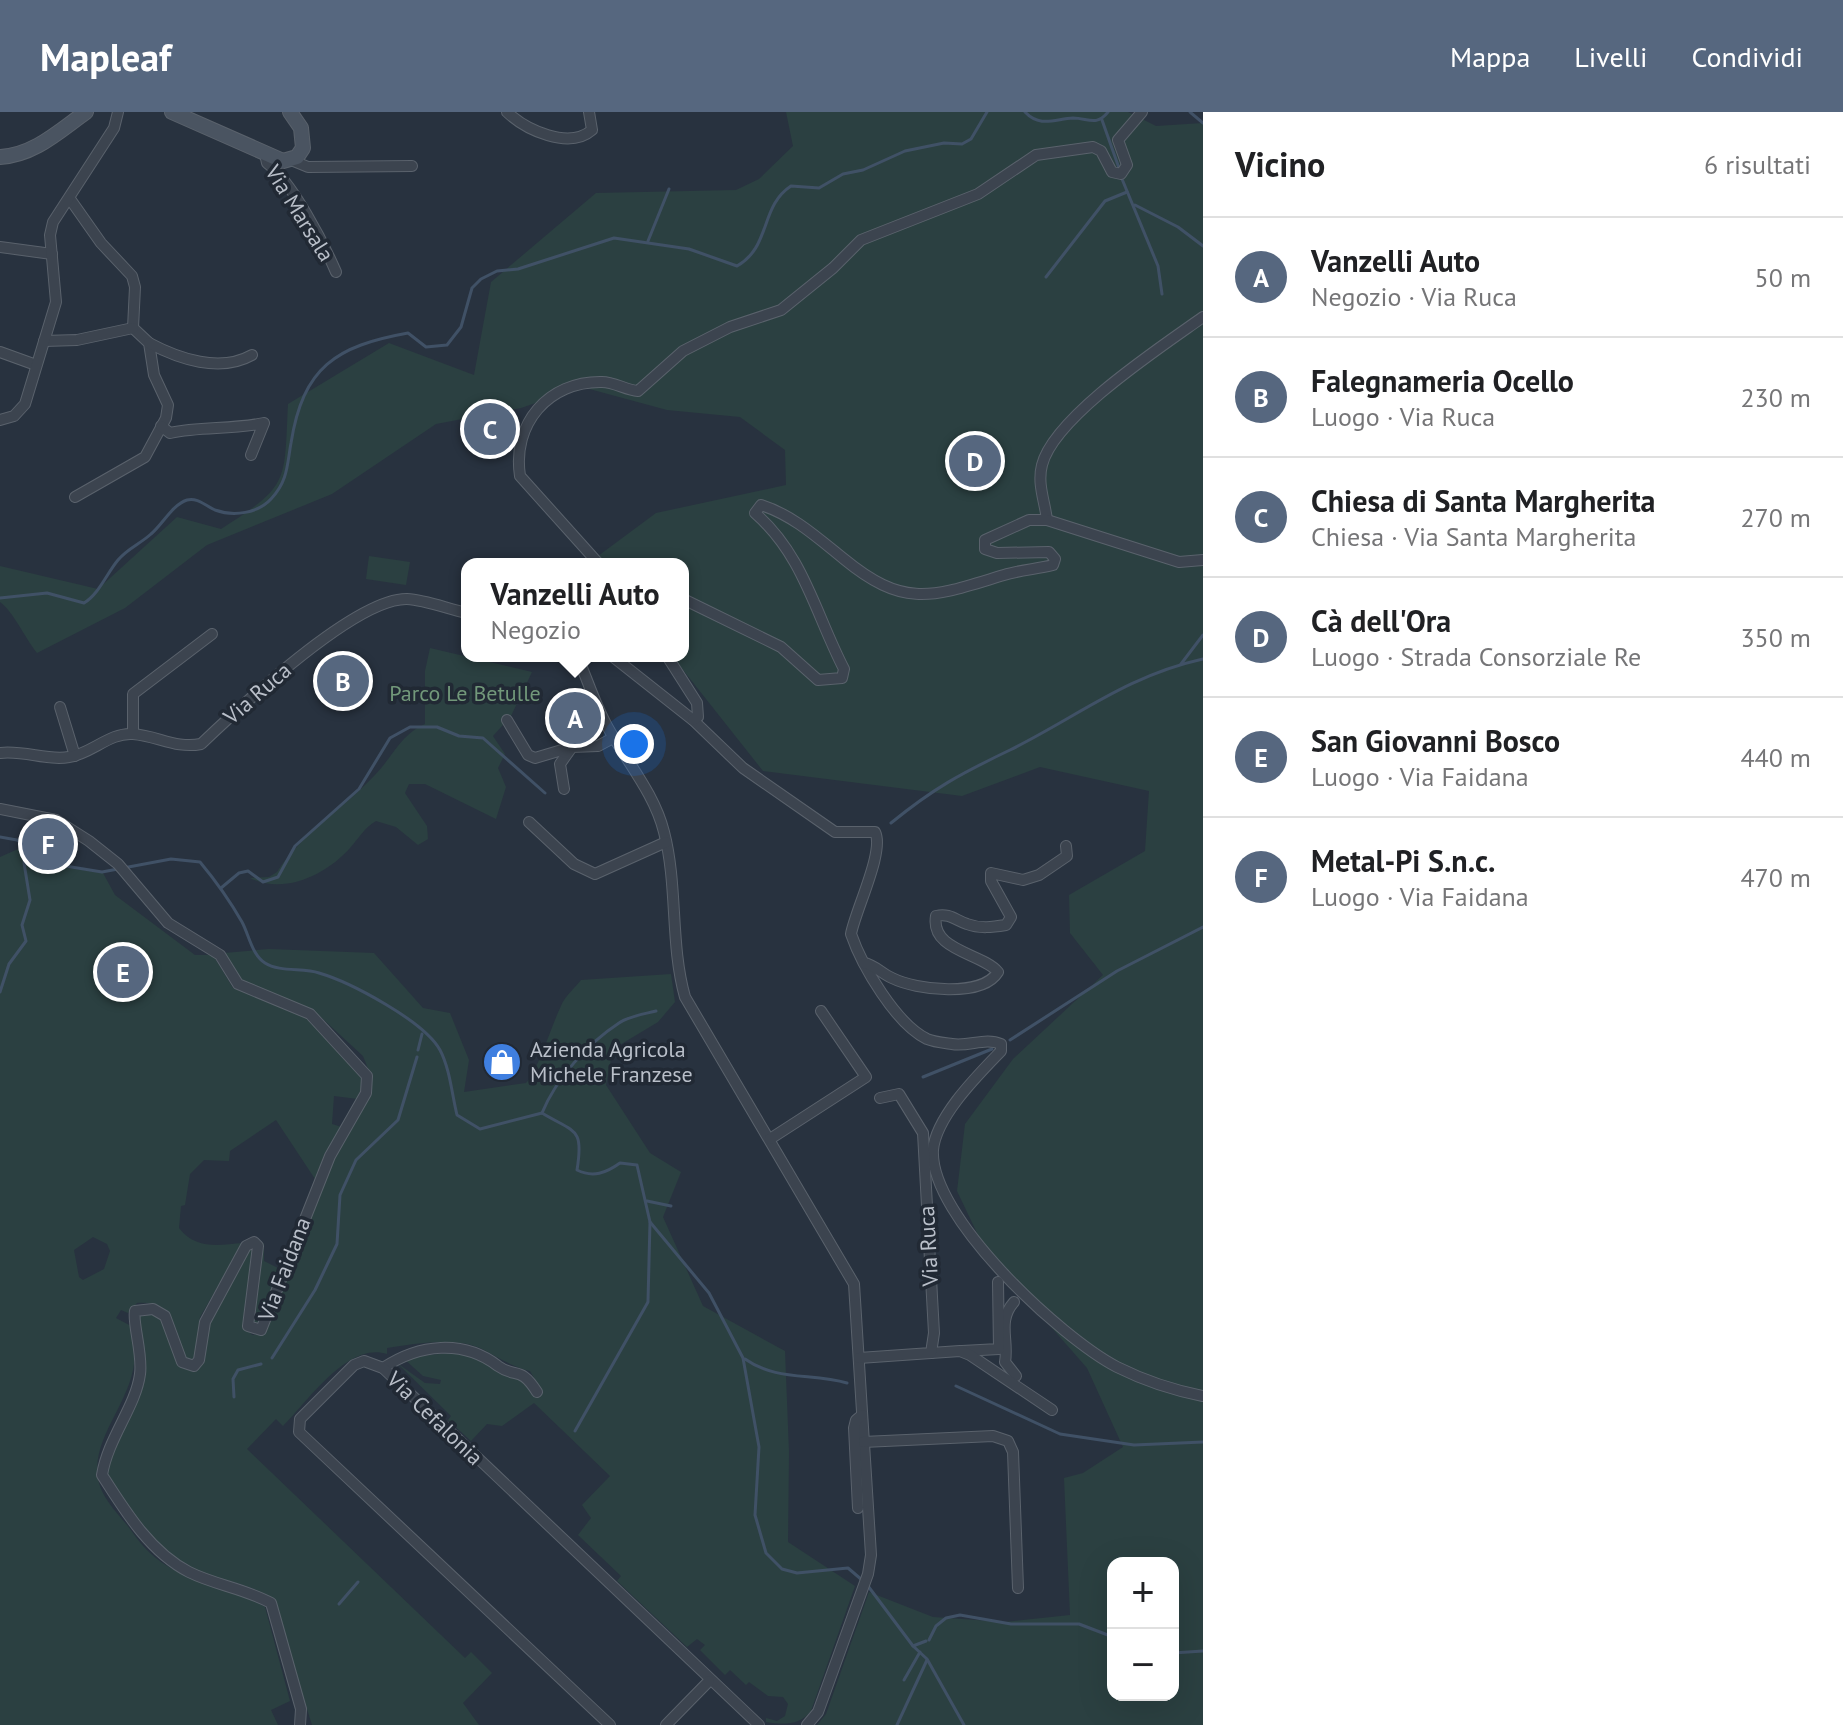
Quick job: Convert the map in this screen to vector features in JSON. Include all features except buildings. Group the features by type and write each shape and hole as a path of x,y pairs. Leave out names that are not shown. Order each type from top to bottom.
{"main road":[{"path":"0,157 20,155 36,147 86,112"},
{"path":"172,112 275,159 291,160 303,148 304,139 290,112"}],"street":[{"path":"0,420 14,416 25,404 56,302 53,222 114,128 118,112"},
{"path":"507,112 532,132 586,135 592,130 589,112"},
{"path":"596,558 520,476 522,437 531,413 537,408 564,392 604,382 638,391 683,351 730,327 781,310 833,268 861,240 978,194 1036,155 1093,147 1101,151 1112,172 1121,174 1127,165 1118,140 1142,112"},
{"name":"Via Marsala","path":"265,154 267,163 278,172 323,241 336,272"},
{"path":"291,160 308,167 412,166"},
{"path":"70,199 101,243 132,276 135,287 131,301 133,328 149,343 179,356 224,365 252,355"},
{"path":"0,247 52,254"},
{"path":"1047,520 1040,470 1047,450 1060,430 1203,317"},
{"path":"44,341 77,340 133,328"},
{"path":"75,497 145,457 161,426 168,405 154,375 147,350 149,343"},
{"path":"0,352 36,365"},
{"path":"161,426 170,433 196,427 208,430 264,423 251,455"},
{"path":"689,602 781,647 818,680 832,680 842,678 844,669 806,579 782,539 755,513 756,508 766,507 808,529 878,585 917,596 955,591 1017,571 1053,565 1055,559 1049,552 997,553 985,549 985,540 1029,520 1047,520 1179,562 1203,560"},
{"name":"Via Ruca","path":"133,734 186,747 201,744 283,668 322,640 389,603 406,599 461,612"},
{"path":"0,753 20,750 57,758 75,756 118,735 133,734 133,694 212,634"},
{"path":"580,662 613,738 655,805 673,881 679,975 685,997 854,1284 871,1555 868,1574 818,1712 807,1725"},
{"path":"620,662 693,720 743,768 835,832 875,832 879,845 868,872 866,895 851,934 864,963 903,1020 927,1039 957,1045 985,1041 1001,1044 1001,1051 972,1081 942,1125 933,1147 934,1171 941,1193 973,1242 1064,1331 1114,1365 1167,1389 1203,1396"},
{"path":"671,662 697,703 698,717 693,720"},
{"path":"60,707 75,756"},
{"path":"507,720 528,755 535,758 572,747 598,746 613,738"},
{"path":"564,789 560,764 572,747"},
{"name":"Via Faidana","path":"0,809 56,820 120,868 168,923 220,955 238,984 310,1014 367,1076 366,1093 330,1156 261,1330 248,1326 258,1246 254,1242 246,1246 205,1322 199,1360 194,1366 182,1362 165,1316 153,1309 135,1311 133,1318 141,1339 140,1376 106,1452 102,1475 127,1514 158,1550 190,1573 246,1589 271,1603 301,1709 300,1725"},
{"path":"529,822 574,864 595,874 666,842"},
{"path":"864,963 906,984 956,991 992,979 998,972 947,943 937,929 936,916 953,916 966,924 986,928 1006,925 1011,917 991,881 991,873 1012,880 1039,875 1067,856 1066,846"},
{"path":"770,1139 866,1077 821,1011"},
{"name":"Via Ruca","path":"880,1098 899,1094 923,1133 934,1333 931,1353"},
{"path":"859,1358 999,1349 998,1282"},
{"path":"1014,1302 1003,1326 1007,1348 1005,1362 1031,1394"},
{"path":"383,1368 404,1354 432,1347 473,1351 491,1358 500,1368 527,1376 537,1392"},
{"path":"960,1351 999,1370 1052,1410"},
{"name":"Via Cefalonia","path":"610,1725 299,1432 300,1419 354,1365 364,1361 383,1368 709,1681"},
{"path":"858,1508 854,1428 856,1420 862,1415"},
{"path":"863,1442 993,1436 1008,1441 1013,1452 1018,1588"},
{"path":"666,1725 709,1681 759,1725"}],"green space":[{"path":"786,112 1128,112 1156,126 1203,123 1203,1725 817,1725 826,1714 869,1592 933,1617 1005,1622 1070,1615 1064,1478 1083,1473 1123,1447 1087,1368 987,1254 957,1191 965,1124 1013,1059 1103,975 1070,933 1069,895 1145,851 1149,791 1040,767 962,796 763,771 677,662 689,662 689,558 595,558 656,513 786,485 785,450 740,417 667,410 582,387 521,408 436,424 332,494 207,545 125,608 37,653 0,602 0,566 98,589 177,517 221,529 244,514 260,502 279,480 286,451 288,404 389,343 474,375 491,282 596,193 736,190 759,179 793,146"},
{"path":"369,556 410,562 406,585 366,579"},
{"name":"Parco Le Betulle","path":"430,648 461,655 461,662 490,662 532,672 511,716 493,736 505,754 498,768 506,787 496,819 425,784 409,784 405,793 427,826 428,839 418,845 396,827 376,821 340,858 304,880 277,884 250,878 269,877 277,872 298,845 374,776 403,740 425,724 425,671"},
{"path":"25,846 46,865 103,873 115,895 195,955 213,955 233,988 309,1018 360,1073 364,1085 358,1099 334,1096 332,1124 345,1128 325,1153 315,1179 276,1120 230,1151 229,1161 204,1160 190,1174 185,1205 181,1206 179,1228 200,1243 243,1243 200,1317 195,1361 186,1361 172,1321 159,1307 137,1303 128,1313 121,1310 116,1318 131,1326 135,1349 127,1389 98,1459 102,1491 141,1543 163,1563 265,1607 290,1701 271,1710 278,1725 0,1725 0,857","holes":["93,1237 107,1244 110,1251 104,1269 83,1280 79,1277 74,1250"]},
{"path":"269,949 374,953 423,1008 450,1013 469,1060 464,1092 526,1083 563,1002 581,980 671,974 675,1002 658,1022 613,1049 606,1085 650,1153 681,1172 663,1217 703,1306 785,1351 789,1452 788,1542 855,1586 811,1711 802,1719 785,1724 766,1722 766,1718 777,1721 785,1716 788,1704 783,1697 768,1696 749,1682 746,1685 730,1670 725,1675 700,1650 705,1645 697,1639 687,1647 617,1581 621,1576 578,1535 591,1518 582,1505 610,1476 534,1403 502,1426 487,1424 471,1441 448,1420 451,1416 397,1363 425,1383 440,1384 441,1380 423,1376 403,1358 457,1352 525,1377 540,1398 541,1390 530,1371 480,1348 458,1343 421,1343 387,1348 387,1354 372,1352 358,1356 330,1376 283,1426 276,1419 247,1449 465,1658 471,1652 492,1673 463,1703 479,1725 312,1725 272,1598 180,1563 155,1542 135,1516 107,1474 113,1448 143,1375 144,1359 137,1314 155,1316 161,1321 178,1364 191,1369 202,1362 209,1325 251,1246 254,1250 244,1325 252,1335 261,1334 288,1276 331,1163 369,1097 371,1076 363,1056 313,1010 239,980 224,953"},
{"path":"264,1243 264,1261 278,1268 261,1324 252,1323 260,1246"}],"waterway":[{"path":"0,598 47,593 84,603 122,556 151,534 182,502 194,500 230,513 245,512 266,504 284,479 304,396 327,364 361,345 408,333 426,347 447,345 461,327 472,288 497,271 518,269 614,238 689,249 737,266 755,248 774,204 791,186 819,188 843,174 863,170 905,151 944,143 962,144 971,139 987,112"},
{"path":"1025,112 1036,120 1048,121 1073,118 1096,120 1108,112"},
{"path":"1190,112 1203,123"},
{"path":"1102,120 1119,168"},
{"path":"1122,179 1158,266 1162,294"},
{"path":"648,241 669,189"},
{"path":"1046,277 1105,201 1127,192"},
{"path":"1135,205 1178,227 1203,246"},
{"path":"1181,664 1203,635"},
{"path":"891,823 948,782 1103,698 1175,666 1203,659"},
{"path":"221,888 239,873 248,871 263,882 278,877 295,846 359,789 390,738 410,727 437,727 459,736 483,738 545,793"},
{"path":"0,837 17,840 53,864 102,872 171,859 200,862 232,906 254,950 265,963 277,968 319,973 349,985 419,1027 440,1050 457,1115 480,1129 542,1113 569,1128 578,1138 577,1170 594,1174 620,1163 637,1165 650,1222 709,1293 743,1358 759,1447 755,1515 766,1553 782,1569 797,1573 848,1568 862,1580"},
{"path":"0,992 9,964 26,941 22,925 30,900 24,863 26,847"},
{"path":"1010,1040 1117,971 1203,927"},
{"path":"542,1113 564,1075 595,1041 623,1021 656,1011"},
{"path":"418,1050 422,1034"},
{"path":"923,1077 992,1049"},
{"path":"272,1358 315,1290 337,1244 340,1195 356,1160 398,1120 417,1057"},
{"path":"647,1201 671,1206"},
{"path":"648,1301 650,1222"},
{"path":"575,1431 648,1302"},
{"path":"745,1359 781,1374 847,1383"},
{"path":"234,1397 233,1379 238,1370 261,1364"},
{"path":"956,1386 1060,1434 1134,1445 1203,1442"},
{"path":"339,1604 358,1582"},
{"path":"868,1586 913,1646 927,1659 964,1725"},
{"path":"929,1640 936,1626 946,1618 960,1615 1011,1624 1079,1624 1107,1635"},
{"path":"913,1646 926,1641"},
{"path":"1179,1653 1203,1651"},
{"path":"904,1680 920,1652"},
{"path":"897,1725 927,1660"}],"place":[{"name":"Chiesa di Santa Margherita","path":"490,429"},
{"name":"Cà dell'Ora","path":"975,461"},
{"name":"Falegnameria Ocello","path":"343,681"},
{"name":"Vanzelli Auto","path":"575,718"},
{"name":"Metal-Pi S.n.c.","path":"48,844"},
{"name":"San Giovanni Bosco","path":"123,972"},
{"name":"Azienda Agricola Michele Franzese","path":"502,1062"}]}
